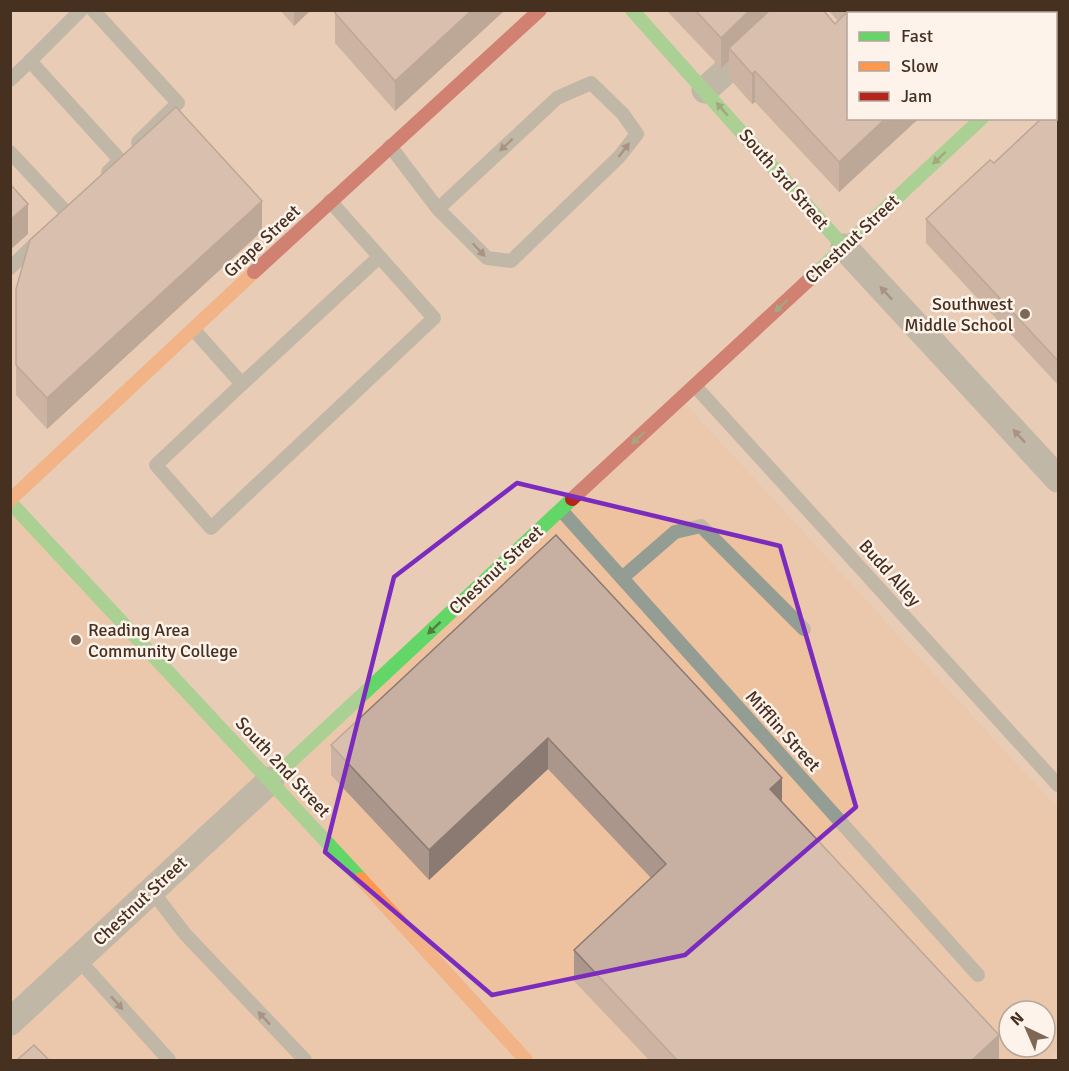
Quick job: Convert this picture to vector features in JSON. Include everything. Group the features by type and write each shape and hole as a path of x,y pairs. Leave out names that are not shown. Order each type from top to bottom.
{"street":[{"name":"Grape Street","path":"10,501 330,201 540,10"},
{"name":"South 3rd Street","path":"632,10 844,247 1059,479"},
{"path":"705,90 793,10"},
{"name":"Chestnut Street","path":"10,1022 980,120"},
{"name":"South 2nd Street","path":"10,501 271,780 526,1060"}],"lane":[{"path":"10,80 81,10"},
{"path":"93,10 178,103 97,183"},
{"path":"30,62 120,160"},
{"path":"390,146 438,209 487,258 511,261 619,157 637,134 623,114 591,83 557,98 438,209"},
{"path":"10,152 62,216 10,268"},
{"path":"330,201 380,257 434,318 211,528 156,465 380,257"},
{"path":"194,330 242,384"},
{"name":"Budd Alley","path":"695,386 1059,785"},
{"name":"Mifflin Street","path":"561,510 978,975"},
{"path":"622,578 675,532 701,526 804,629"},
{"path":"152,891 184,934 305,1060"},
{"path":"78,959 169,1060"}],"highlighted area":[{"path":"517,483 780,546 856,807 685,955 492,995 325,852 394,577"}],"shaded area":[{"path":"681,399 1058,809 1058,1050 1057,999 997,999 997,1059 1047,1060 11,1060 10,500 271,780"}],"building":[{"path":"337,10 472,10 395,81 335,13"},
{"path":"695,10 750,10 721,38"},
{"path":"770,10 823,10 835,24 847,12 847,120 884,120 839,162 755,71 752,74 729,48"},
{"path":"849,10 1004,10 1002,12 847,12"},
{"name":"Southwest Middle School","path":"1059,103 1059,362 926,219 990,160 994,163 1040,120 1057,120"},
{"path":"176,107 262,201 47,398 16,365 16,289 30,240"},
{"path":"10,184 28,204 10,220"},
{"path":"556,535 782,778 770,789 997,1033 997,1037 972,1060 677,1060 574,950 666,864 548,738 429,850 331,745"},
{"path":"34,1045 49,1060 17,1060"}],"traffic: fast":[{"path":"632,10 844,247"},
{"path":"813,276 980,120"},
{"path":"271,780 572,499"},
{"path":"10,502 361,879"}],"traffic: slow":[{"path":"10,500 254,272"},
{"path":"361,879 526,1060"}],"traffic: jam":[{"path":"254,272 540,10"},
{"path":"572,499 813,276"}],"place":[{"name":"Southwest Middle School","path":"1025,314"},
{"name":"Reading Area Community College","path":"76,640"}]}
